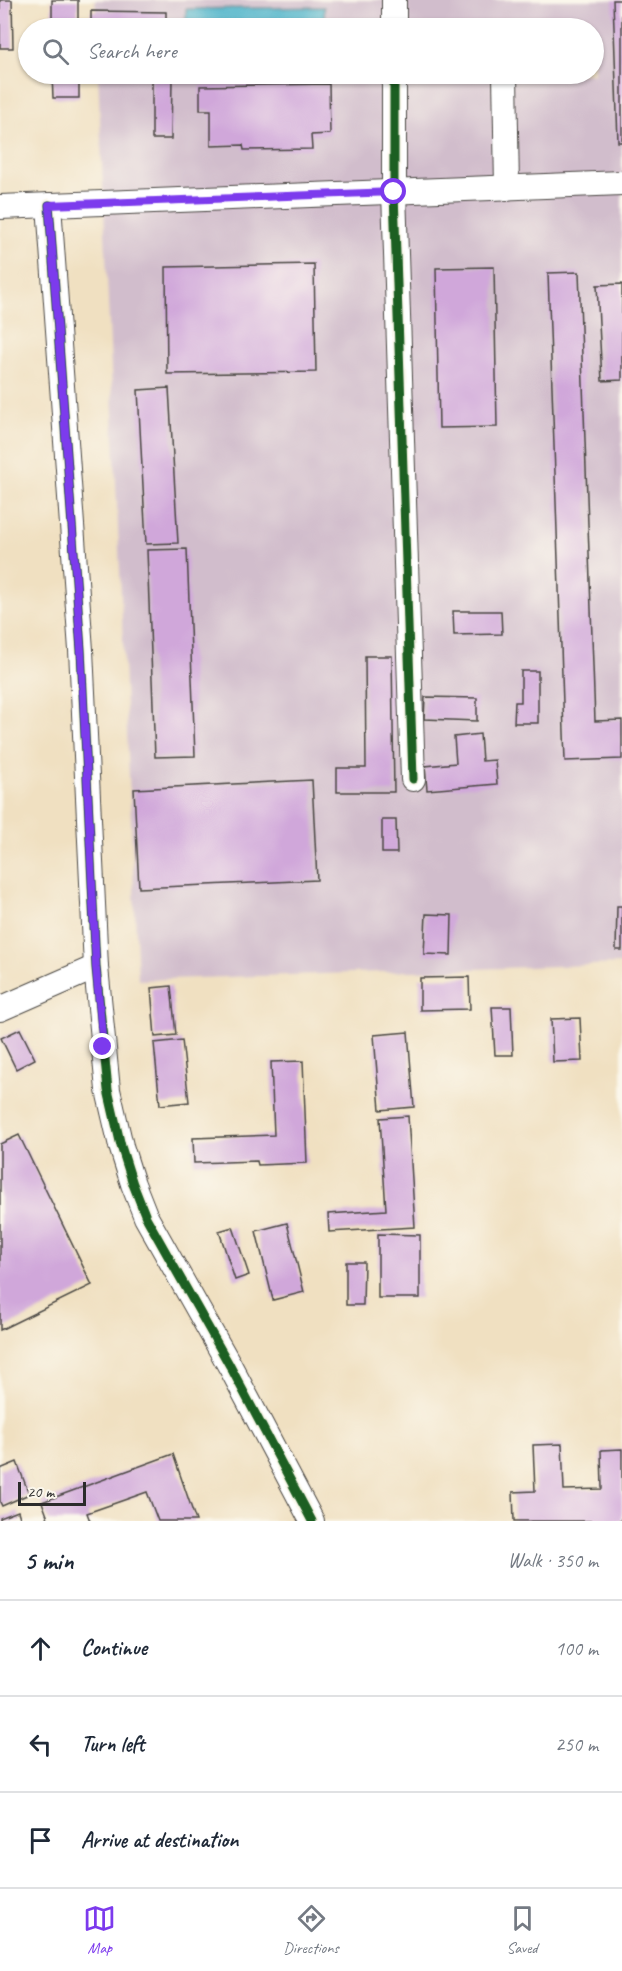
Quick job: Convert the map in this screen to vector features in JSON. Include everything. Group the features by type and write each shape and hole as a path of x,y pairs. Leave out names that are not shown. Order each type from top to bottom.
{"street":[{"path":"394,0 394,18"},
{"path":"394,84 394,192 413,779"},
{"path":"505,84 507,188"},
{"path":"0,207 622,183"},
{"path":"49,205 81,650 96,967 108,1090 121,1146 146,1217 230,1366 312,1521"},
{"path":"0,1009 96,967"}],"shaded area":[{"path":"95,0 622,0 622,964 138,980 98,84 604,84 604,18 96,18"}],"water":[{"path":"324,7 325,18 186,18 186,9"}],"building":[{"path":"0,0 12,0 13,48 0,48"},
{"path":"52,0 78,0 78,18 52,18"},
{"path":"613,0 622,0 622,142 618,142"},
{"path":"91,11 166,12 166,18 91,18"},
{"path":"52,84 79,84 79,98 53,98"},
{"path":"152,84 172,84 171,139 152,139"},
{"path":"329,84 330,134 311,135 312,149 244,150 243,145 211,146 211,110 200,110 200,86"},
{"path":"314,264 316,372 167,374 166,267"},
{"path":"494,267 497,427 439,428 436,268"},
{"path":"579,272 595,721 622,720 622,759 565,761 548,273"},
{"path":"622,284 622,380 602,381 597,285"},
{"path":"169,388 178,543 146,544 138,390"},
{"path":"187,549 195,756 155,757 147,550"},
{"path":"453,611 501,611 502,634 454,635"},
{"path":"365,656 392,656 394,792 337,792 337,768 366,768"},
{"path":"521,671 538,671 538,723 514,723 515,702 521,702"},
{"path":"425,697 477,698 477,721 424,719"},
{"path":"480,734 482,761 495,760 497,784 427,790 425,766 456,763 454,737"},
{"path":"312,780 317,880 139,888 134,789"},
{"path":"382,820 396,820 397,853 382,853"},
{"path":"617,906 622,906 622,950 616,950"},
{"path":"426,914 452,915 451,955 424,954"},
{"path":"469,977 470,1009 420,1010 420,978"},
{"path":"171,986 176,1035 155,1037 151,988"},
{"path":"492,1007 511,1007 513,1055 495,1055"},
{"path":"580,1018 582,1061 553,1062 551,1019"},
{"path":"20,1029 35,1059 16,1069 1,1038"},
{"path":"408,1032 414,1107 380,1110 374,1035"},
{"path":"182,1040 189,1102 160,1105 154,1043"},
{"path":"303,1061 307,1163 258,1165 257,1161 194,1163 193,1138 274,1135 271,1062"},
{"path":"408,1116 415,1227 329,1232 328,1214 386,1210 380,1118"},
{"path":"19,1135 92,1285 0,1330 0,1144"},
{"path":"287,1223 304,1292 273,1300 256,1231"},
{"path":"233,1227 249,1275 235,1280 219,1231"},
{"path":"378,1234 420,1235 420,1298 378,1298"},
{"path":"346,1262 364,1262 363,1305 346,1305"},
{"path":"562,1444 564,1490 602,1489 601,1450 622,1449 622,1521 514,1521 513,1492 535,1491 533,1445"},
{"path":"173,1454 196,1521 158,1521 147,1492 87,1513 90,1521 49,1521 42,1502"},
{"path":"17,1462 29,1494 2,1506 0,1469"},
{"path":"18,1511 21,1521 0,1521 0,1518"}],"cycle path":[{"path":"394,84 394,192 413,779"},
{"path":"49,205 81,650 96,967 108,1090 121,1146 146,1217 230,1366 312,1521"}],"route":[{"path":"103,1047 96,967 81,650 49,205 394,192"}]}
